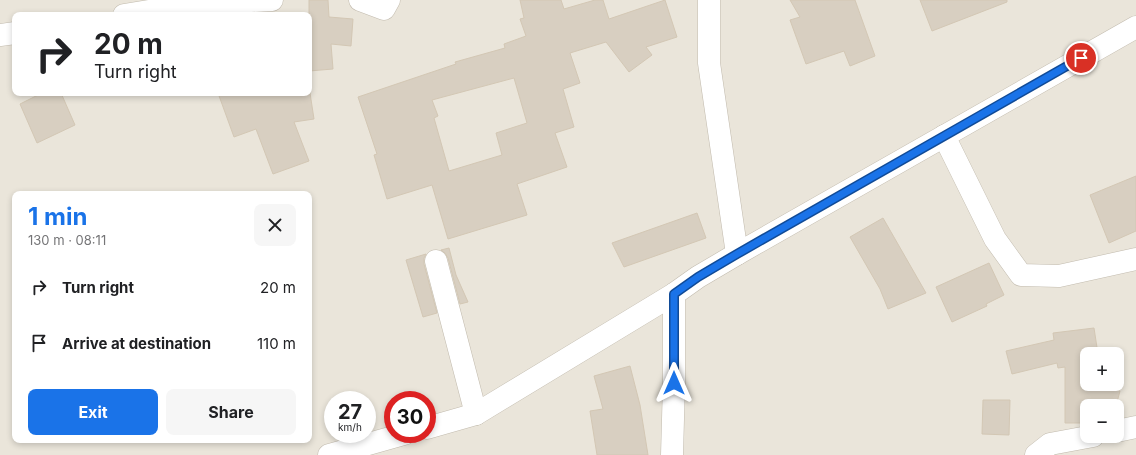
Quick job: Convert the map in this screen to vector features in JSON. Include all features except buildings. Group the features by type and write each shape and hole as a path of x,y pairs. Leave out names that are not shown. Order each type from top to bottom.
{"street":[{"path":"143,12 193,4 272,0"},
{"path":"360,0 384,9 389,0"},
{"path":"709,0 709,63 737,254"},
{"path":"436,425 476,414 737,254 1136,27"},
{"path":"0,35 12,33"},
{"path":"944,136 995,238 1021,274 1059,276 1136,259"},
{"path":"436,261 476,414"},
{"path":"672,455 674,294"},
{"path":"1124,430 1136,427"},
{"path":"1036,455 1050,444 1080,438"},
{"path":"329,455 384,440"}],"shaded area":[{"path":"0,0 1136,0 1136,455 0,455"}],"route":[{"path":"674,383 674,294 698,277 737,254 1081,58"}]}
